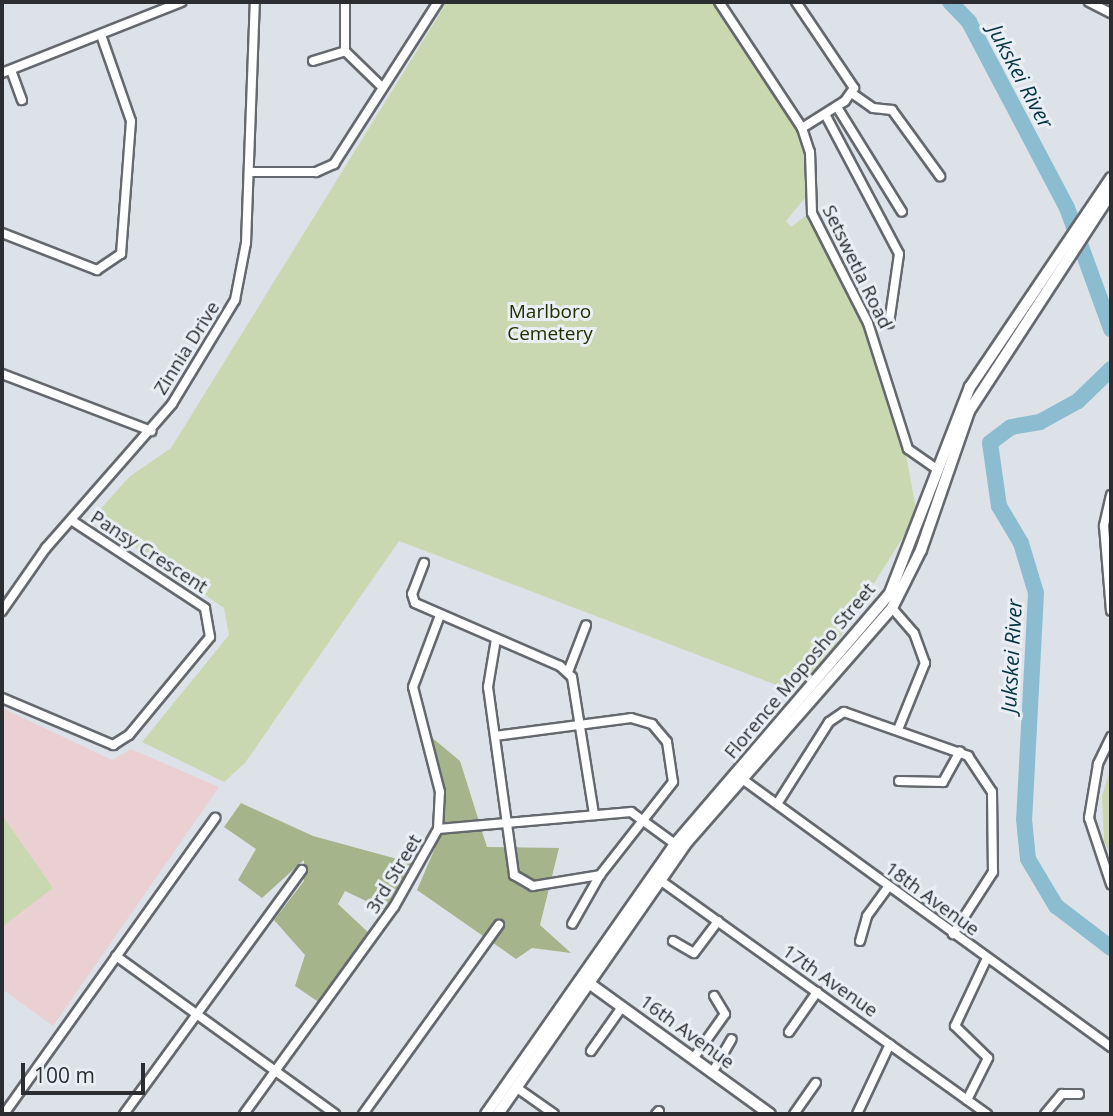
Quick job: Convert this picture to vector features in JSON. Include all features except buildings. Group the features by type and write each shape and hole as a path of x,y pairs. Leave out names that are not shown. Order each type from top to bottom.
{"street":[{"path":"22,100 6,71 181,2"},
{"name":"Zinnia Drive","path":"2,611 71,520 151,431 235,300 244,264 255,2"},
{"path":"345,2 345,51 382,87"},
{"path":"249,172 316,172 334,164 438,2"},
{"name":"Setswetla Road","path":"719,2 802,128 810,152 812,213 868,323 908,449 937,469"},
{"path":"796,2 853,94 873,108 892,110 940,176"},
{"path":"1089,2 1111,13"},
{"path":"2,233 100,271 121,254 131,121 101,35"},
{"path":"313,61 345,51"},
{"path":"802,128 853,94"},
{"path":"837,107 902,212"},
{"path":"825,114 899,254 889,323"},
{"name":"Florence Moposho Street","path":"657,878 675,844 892,608 922,550 956,440 990,366 1043,298 1110,185"},
{"name":"Florence Moposho Street","path":"498,1114 657,878 890,593 937,469 990,366 1038,285 1100,203"},
{"path":"2,374 151,431"},
{"path":"1111,495 1107,525 1111,611"},
{"name":"Pansy Crescent","path":"2,698 113,745 129,735 210,637 205,608 71,520"},
{"path":"424,563 412,600 568,672"},
{"path":"892,608 914,633 925,663 899,727"},
{"name":"3rd Street","path":"244,1114 394,907 438,829 440,792 413,687 440,615"},
{"path":"586,625 568,672 582,724 594,815"},
{"path":"496,639 487,676 512,868 521,883 600,875"},
{"path":"777,804 830,722 844,712 858,712 960,751 990,784 993,872 953,934"},
{"path":"495,736 638,719 661,732 676,773 646,818 600,875 572,924"},
{"path":"1111,737 1098,764 1089,818 1111,884"},
{"path":"899,781 943,782 960,751"},
{"name":"18th Avenue","path":"739,777 1111,1047"},
{"path":"438,829 631,812 646,818 675,844"},
{"path":"4,1114 215,818"},
{"path":"124,1114 302,870"},
{"name":"17th Avenue","path":"657,878 987,1114"},
{"path":"860,941 867,916 888,887"},
{"path":"673,941 694,953 718,921"},
{"path":"363,1114 499,925"},
{"path":"116,956 335,1114"},
{"path":"967,1100 989,1061 955,1026 987,958"},
{"name":"Florence Moposho Street","path":"486,1114 587,981"},
{"name":"16th Avenue","path":"587,981 769,1114"},
{"path":"789,1032 817,992"},
{"path":"693,1059 726,1012 714,996"},
{"path":"591,1051 622,1006"},
{"path":"712,1073 732,1039"},
{"path":"857,1114 890,1044"},
{"path":"794,1114 816,1083"},
{"path":"517,1088 554,1114"},
{"path":"1045,1114 1062,1094 1079,1094"}],"shaded area":[{"path":"2,708 112,760 131,749 219,787 53,1026 2,989"}],"green space":[{"name":"Marlboro Cemetery","path":"447,2 717,2 794,116 809,148 805,198 786,221 791,227 809,213 852,296 898,411 917,515 817,674 792,691 399,541 245,763 224,782 142,742 229,635 224,608 98,522 97,513 129,477 171,448"},
{"path":"430,736 460,761 487,847 559,848 540,925 571,953 532,948 516,959 417,890 435,848 444,792"},
{"path":"1111,767 1111,855 1104,842 1102,796"},
{"path":"241,803 313,836 412,863 385,910 345,891 338,904 371,935 323,1005 295,986 305,955 274,920 304,881 304,860 262,898 238,880 256,849 224,827"},
{"path":"2,815 53,888 2,927"}],"waterway":[{"name":"Jukskei River","path":"950,2 969,22 1067,208 1111,329"},
{"name":"Jukskei River","path":"1111,369 1078,401 1040,422 1011,427 990,443 999,506 1021,543 1036,593 1024,819 1028,859 1056,906 1111,948"}]}
